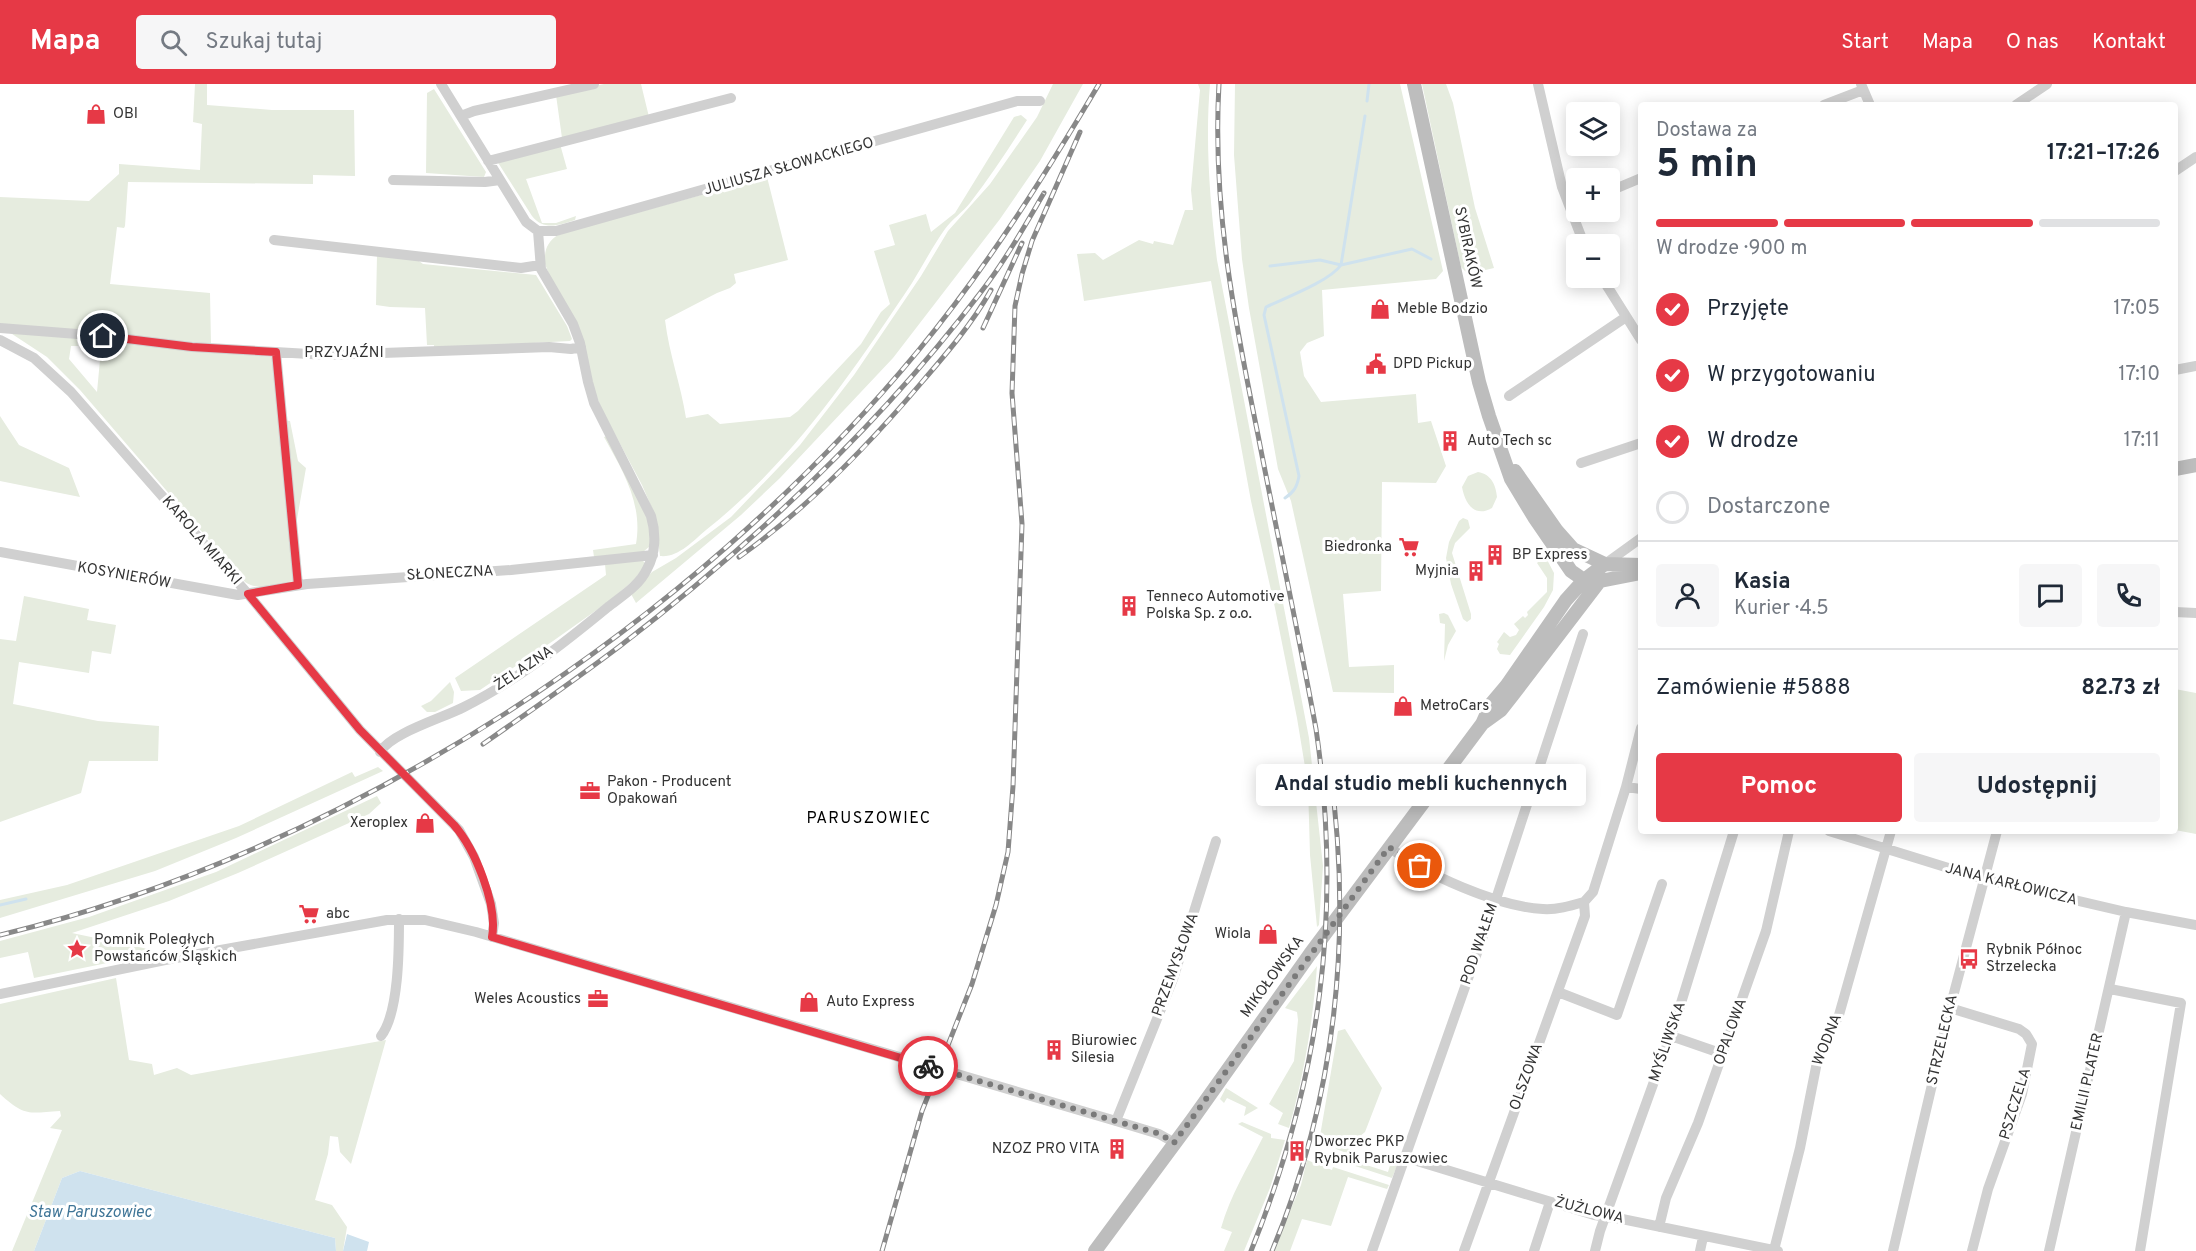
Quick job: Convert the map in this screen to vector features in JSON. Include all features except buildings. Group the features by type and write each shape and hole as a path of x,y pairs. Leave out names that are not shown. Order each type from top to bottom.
{"main road":[{"name":"SYBIRAKÓW","path":"1414,84 1479,382 1489,416 1511,479 1533,518 1567,567 1584,580"},
{"name":"SYBIRAKÓW","path":"1503,452 1563,539 1574,549 1605,564"},
{"path":"2178,468 2196,465"},
{"path":"1605,564 1638,565"},
{"name":"MIKOŁOWSKA","path":"1095,1251 1389,847 1482,724 1491,704 1507,685 1566,600 1584,580 1605,564"},
{"name":"MIKOŁOWSKA","path":"1482,724 1507,703 1599,582 1605,564"},
{"path":"1584,580 1599,582 1638,574"}],"street":[{"path":"441,84 526,222 538,231 540,265 544,277 568,314 581,347 594,403 651,516 654,527 652,559"},
{"path":"460,116 594,84"},
{"path":"1538,84 1553,155 1566,189"},
{"path":"2020,102 2047,84"},
{"path":"1830,102 1862,87 1869,102"},
{"path":"488,161 731,98"},
{"name":"JULIUSZA SŁOWACKIEGO","path":"538,231 556,231 1017,101 1040,101"},
{"path":"2178,169 2196,156"},
{"path":"1620,187 1638,179"},
{"path":"393,180 485,182 500,180"},
{"path":"274,240 521,268 540,265"},
{"path":"1608,288 1626,317 1637,327"},
{"path":"1509,396 1626,317"},
{"name":"PRZYJAŹNI","path":"0,328 103,336 192,347 345,355 581,347"},
{"name":"KAROLA MIARKI","path":"0,340 34,358 63,384 248,594 343,711 380,752 454,825 467,842 478,865 494,913 492,937"},
{"path":"276,352 298,585"},
{"path":"2178,369 2196,366"},
{"path":"1581,464 1638,444"},
{"name":"MIKOŁOWSKA","path":"1605,564 1638,540"},
{"name":"KOSYNIERÓW","path":"0,552 213,592 248,594"},
{"name":"SŁONECZNA","path":"248,594 298,585 652,559"},
{"name":"ŻELAZNA","path":"380,752 392,739 470,704 582,628 635,585 652,559"},
{"path":"2178,612 2196,613"},
{"name":"POD WAŁEM","path":"1372,1251 1496,899 1583,634"},
{"name":"OLSZOWA","path":"1464,1251 1585,916 1584,902 1593,892 1626,787 1638,740"},
{"path":"1626,787 1638,789"},
{"name":"MYŚLIWSKA","path":"1595,1251 1671,1036 1733,834"},
{"name":"OPALOWA","path":"1659,1227 1666,1198 1723,1054 1766,931 1788,834"},
{"name":"JANA KARŁOWICZA","path":"1838,834 1984,879 2126,912 2196,925"},
{"name":"WODNA","path":"1776,1251 1818,1057 1839,1015 1890,834"},
{"name":"STRZELECKA","path":"1893,1251 1950,1008 1996,834"},
{"name":"PRZEMYSŁOWA","path":"1116,1120 1173,979 1216,840"},
{"path":"1389,847 1465,888 1496,899 1544,909 1555,909 1584,902"},
{"path":"1558,992 1617,1015 1662,884"},
{"name":"EMILII PLATER","path":"2049,1251 2126,912"},
{"path":"381,1036 388,1028 399,968 399,919"},
{"path":"0,994 165,960 349,926 399,919 438,922 1116,1120 1160,1134 1174,1143"},
{"path":"2110,989 2181,1003 2140,1251"},
{"name":"PSZCZELA","path":"1950,1008 2011,1026 2026,1034 2032,1044 2022,1094 1988,1189 1971,1251"},
{"path":"1671,1036 1723,1054"},
{"name":"ŻUŻLOWA","path":"1404,1157 1594,1215 1659,1227 1743,1248 1776,1251"},
{"path":"1534,1251 1550,1202"},
{"path":"1700,1251 1703,1237"}],"shaded area":[{"path":"195,84 207,84 207,105 272,110 354,110 355,176 313,175 313,184 128,182 125,226 124,228 117,227 110,284 210,293 211,344 0,324 0,197 89,201 119,174 119,164 200,170 202,124 193,122"},
{"path":"604,84 641,84 649,117 562,138 556,95"},
{"path":"1053,84 1083,84 1040,161 1000,219 893,358 780,478 741,515 636,603 631,594 652,572 676,558 731,517 800,445 854,375 921,276 948,231 990,184 1037,117"},
{"path":"1198,84 1210,84 1209,172 1217,260 1309,738 1323,866 1317,927 1310,855 1308,785 1275,608 1251,501 1211,281 1084,301 1077,254 1095,253 1103,260 1139,240 1153,244 1154,241 1173,245 1185,210 1193,210 1191,190 1200,90"},
{"path":"1235,84 1400,84 1443,271 1436,279 1322,290 1324,336 1307,343 1300,352 1304,376 1321,402 1416,394 1418,423 1431,421 1446,466 1436,483 1382,482 1381,591 1343,594 1349,667 1394,665 1394,693 1333,692 1291,501 1278,469 1249,308 1242,259 1234,155"},
{"path":"1422,84 1446,84 1453,103 1475,208 1494,268 1468,274 1461,267"},
{"path":"434,89 486,172 484,177 426,173 427,93"},
{"path":"1021,115 1027,120 1000,162 970,203 945,229 889,317 819,415 793,446 737,504 685,548 667,556 660,556 655,515 642,485 602,410 545,264 549,243 559,234 767,177 788,260 734,274 736,283 730,288 665,320 686,418 708,414 720,424 790,417 861,344 881,312 890,304 874,251 895,245 889,225 926,214 931,232 955,213 1014,117"},
{"path":"560,144 567,169 526,179 542,223 556,223 576,216 575,220 552,226 542,224 532,216 497,161"},
{"path":"377,255 415,258 423,264 536,275 567,326 572,339 570,341 434,348 434,345 427,345 425,308 376,305"},
{"path":"6,330 76,337 78,346 71,346 69,359 97,392 101,349 84,347 91,338 271,357 275,362 280,420 290,421 298,461 306,468 296,525 301,582 264,587 245,582 80,390 47,357"},
{"path":"0,416 19,445 69,468 80,497 0,481"},
{"path":"607,436 650,524 650,546 643,552 594,557 593,550 636,544 637,515 634,502 624,475 604,437"},
{"path":"1478,472 1486,475 1494,484 1497,497 1492,508 1486,511 1476,510 1468,504 1462,487 1468,476"},
{"path":"1463,518 1468,520 1470,528 1455,543 1452,553 1471,614 1471,619 1467,622 1463,619 1451,584 1446,558 1449,542 1459,521"},
{"path":"1543,552 1554,573 1553,590 1544,607 1510,655 1500,654 1497,642 1504,632 1510,637 1516,635 1519,630 1514,624 1523,616 1525,618 1528,615 1527,612 1547,592 1547,578 1537,563 1542,558 1540,555"},
{"path":"642,560 646,564 634,580 608,602 480,690 461,691 455,678 606,575 605,564"},
{"path":"24,596 89,609 87,620 116,625 111,654 92,651 89,673 19,662 13,704 98,721 159,726 158,761 89,761 81,793 0,822 0,639 16,641"},
{"path":"1439,614 1448,615 1456,631 1448,645 1444,661 1445,624 1440,623"},
{"path":"450,682 454,692 453,703 435,712 427,712 421,706 431,701"},
{"path":"2178,690 2196,693 2196,834 2178,831"},
{"path":"378,767 383,771 236,838 155,871 0,918 0,900 67,885 239,826 352,772 355,777"},
{"path":"377,796 381,803 369,814 238,873 169,901 72,933 148,949 151,954 34,978 28,952 0,958 0,941 89,917 216,872"},
{"path":"1317,966 1307,1048 1289,1128 1278,1124 1283,1113 1269,1104 1294,1061 1297,1012 1285,1008"},
{"path":"116,978 129,1060 152,1064 154,1075 177,1068 191,1075 386,1040 351,1164 340,1152 338,1137 330,1136 328,1154 315,1200 332,1205 347,1227 343,1251 336,1251 335,1238 80,1171 62,1178 34,1251 12,1251 62,1130 50,1128 61,1116 60,1111 28,1112 16,1107 0,1094 0,1004"},
{"path":"1345,1029 1382,1088 1365,1132 1359,1137 1356,1146 1353,1145 1349,1154 1336,1149 1334,1143 1336,1142 1320,1136 1338,1031"},
{"path":"1226,1088 1258,1108 1244,1116 1246,1107 1227,1098 1224,1103 1220,1099"},
{"path":"1242,1122 1271,1134 1271,1138 1285,1140 1270,1188 1244,1251 1224,1251 1232,1232 1221,1228 1229,1204 1263,1137 1238,1124"},
{"path":"1307,1160 1332,1170 1333,1167 1389,1185 1387,1189 1348,1177 1331,1226 1302,1219 1290,1251 1273,1251 1301,1185"},
{"path":"1354,1161 1388,1172 1391,1162 1397,1166 1392,1178 1352,1165"}],"water":[{"name":"Staw Paruszowiec","path":"80,1171 335,1238 336,1251 34,1251 62,1178"},
{"path":"347,1234 369,1242 367,1251 343,1251"}],"waterway":[{"path":"1367,101 1369,84"},
{"path":"1285,498 1295,489 1299,476 1264,315 1266,307 1317,283 1341,265 1365,116"},
{"path":"1270,266 1320,260 1341,265 1412,249 1431,259"},
{"path":"0,905 26,899"}],"railway":[{"path":"0,935 130,897 258,847 383,786 504,714 619,634 728,546 828,451 918,351 968,287 1014,221 1099,84"},
{"path":"1219,84 1219,173 1227,261 1241,347 1316,729 1324,797 1327,864 1320,994 1309,1059 1294,1123 1275,1187 1251,1251"},
{"path":"882,1251 922,1111 972,984 996,905 1008,852 1013,786 1022,524 1012,393 1015,306 1032,241 1080,132"},
{"path":"483,744 586,671 670,607 812,481 857,436 942,342 998,268 1044,193"},
{"path":"983,328 1022,243"},
{"path":"739,557 789,518 858,453 950,349 976,315 991,290"},
{"path":"1272,1251 1294,1193 1311,1134 1325,1075 1334,1015 1339,954 1340,893 1337,831 1330,770"}],"way so far":[{"path":"928,1066 1160,1134 1174,1143 1389,847 1420,866"}],"place":[{"name":"OBI","path":"96,114"},
{"name":"Meble Bodzio","path":"1380,309"},
{"name":"DPD Pickup","path":"1376,364"},
{"name":"Auto Tech sc","path":"1450,441"},
{"name":"Biedronka","path":"1409,547"},
{"name":"BP Express","path":"1495,555"},
{"name":"Myjnia","path":"1476,571"},
{"name":"Tenneco Automotive Polska Sp. z o.o.","path":"1129,606"},
{"name":"MetroCars","path":"1403,706"},
{"name":"Pakon - Producent Opakowań","path":"590,791"},
{"name":"Xeroplex","path":"425,823"},
{"name":"Andal studio mebli kuchennych","path":"1420,866"},
{"name":"abc","path":"309,914"},
{"name":"Wiola","path":"1268,934"},
{"name":"Pomnik Poległych Powstańców Śląskich","path":"77,949"},
{"name":"Rybnik Północ Strzelecka","path":"1969,959"},
{"name":"Weles Acoustics","path":"598,999"},
{"name":"Auto Express","path":"809,1002"},
{"name":"Biurowiec Silesia","path":"1054,1050"},
{"name":"NZOZ PRO VITA","path":"1117,1149"},
{"name":"Dworzec PKP Rybnik Paruszowiec","path":"1297,1151"}],"district":[{"name":"PARUSZOWIEC","path":"869,819"}],"route":[{"path":"103,336 192,347 276,352 298,585 248,594 343,711 465,839 473,852 494,913 492,937 928,1066"}]}
